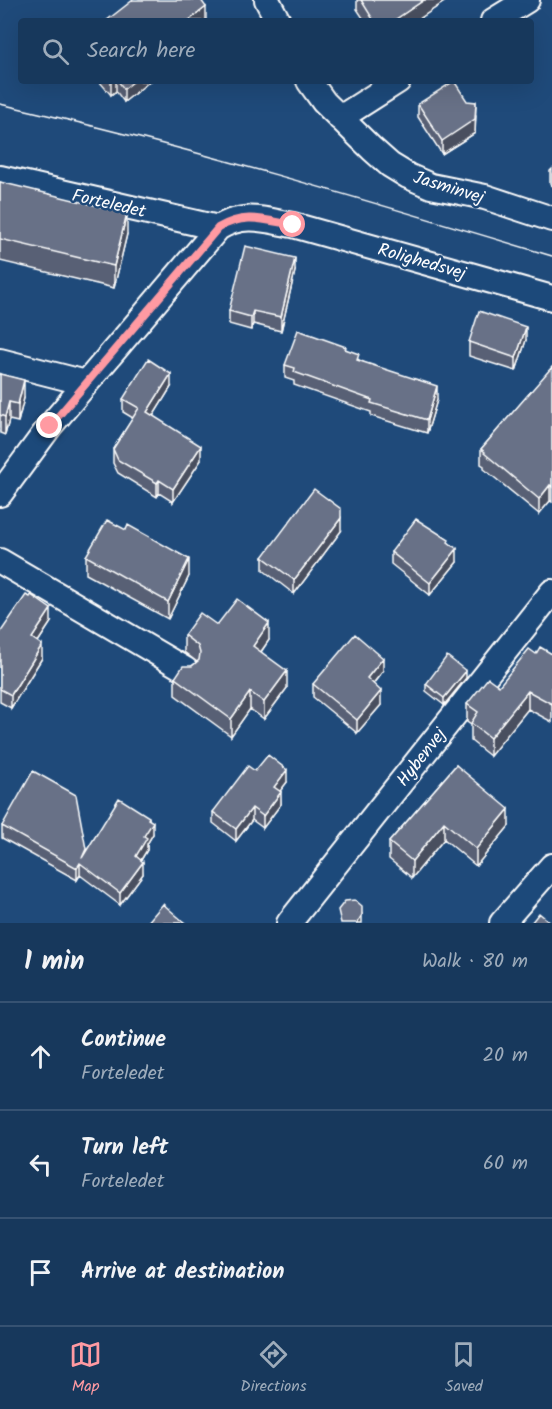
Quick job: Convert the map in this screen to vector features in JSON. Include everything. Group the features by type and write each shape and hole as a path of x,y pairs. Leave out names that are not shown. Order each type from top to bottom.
{"street":[{"path":"267,0 276,18"},
{"path":"498,18 526,0"},
{"name":"Jasminvej","path":"311,84 324,102 340,118 390,165 408,176 431,186 485,197 552,219"},
{"path":"340,118 393,84"},
{"name":"Forteledet","path":"0,178 218,228"},
{"name":"Rolighedsvej","path":"218,228 231,220 249,217 293,225 552,298"},
{"path":"0,494 37,443 86,383 218,228"},
{"path":"0,360 86,383"},
{"path":"0,561 186,670"},
{"name":"Hybenvej","path":"289,923 552,592"},
{"path":"502,923 552,866"}],"building":[{"path":"133,0 201,0 206,7 192,18 110,18"},
{"path":"361,0 424,0 397,18 372,18"},
{"path":"120,84 130,84 124,89"},
{"path":"449,84 456,84 467,101 476,102 475,119 442,141 418,104"},
{"path":"0,182 127,213 114,266 0,239"},
{"path":"245,246 295,258 281,317 253,311 251,317 229,311"},
{"path":"479,311 526,327 516,358 469,342"},
{"path":"298,330 346,347 345,349 359,354 357,360 437,386 427,420 371,403 372,400 294,372 295,368 285,365"},
{"path":"148,359 171,374 147,412 201,446 173,489 159,480 157,483 118,460 113,449 139,408 123,399"},
{"path":"552,367 552,487 550,485 539,499 481,449"},
{"path":"0,374 24,380 18,404 9,402 5,417 0,415"},
{"path":"314,489 341,509 341,518 294,580 263,557"},
{"path":"416,519 449,540 448,542 457,549 430,583 391,552"},
{"path":"107,520 126,530 128,525 189,559 168,602 86,556"},
{"path":"26,595 30,597 31,595 51,609 32,638 42,645 11,695 0,689 0,633"},
{"path":"237,599 269,623 253,646 287,671 264,702 250,692 231,719 175,678 183,666 192,666 199,660 198,646 184,635 200,613 217,625"},
{"path":"355,634 383,658 367,678 381,691 357,720 313,684"},
{"path":"540,647 552,654 552,704 528,691 490,738 471,723 478,712 467,704 488,678 499,686 529,649 536,654"},
{"path":"447,656 466,671 444,698 426,684"},
{"path":"268,755 287,770 274,787 281,792 263,816 252,808 236,829 213,812 248,766 255,771"},
{"path":"456,765 509,809 476,849 444,822 412,861 389,842"},
{"path":"33,771 76,795 86,849 82,858 119,798 153,822 136,856 143,862 120,893 80,863 77,868 2,826"},
{"path":"355,900 362,906 362,915 357,923 341,923 338,910 345,901"},
{"path":"163,904 185,923 147,923"},
{"path":"539,913 551,923 531,923"}],"tram line":[{"path":"0,104 208,156 552,256"}],"route":[{"path":"50,426 218,228 231,220 249,217 293,225"}]}
